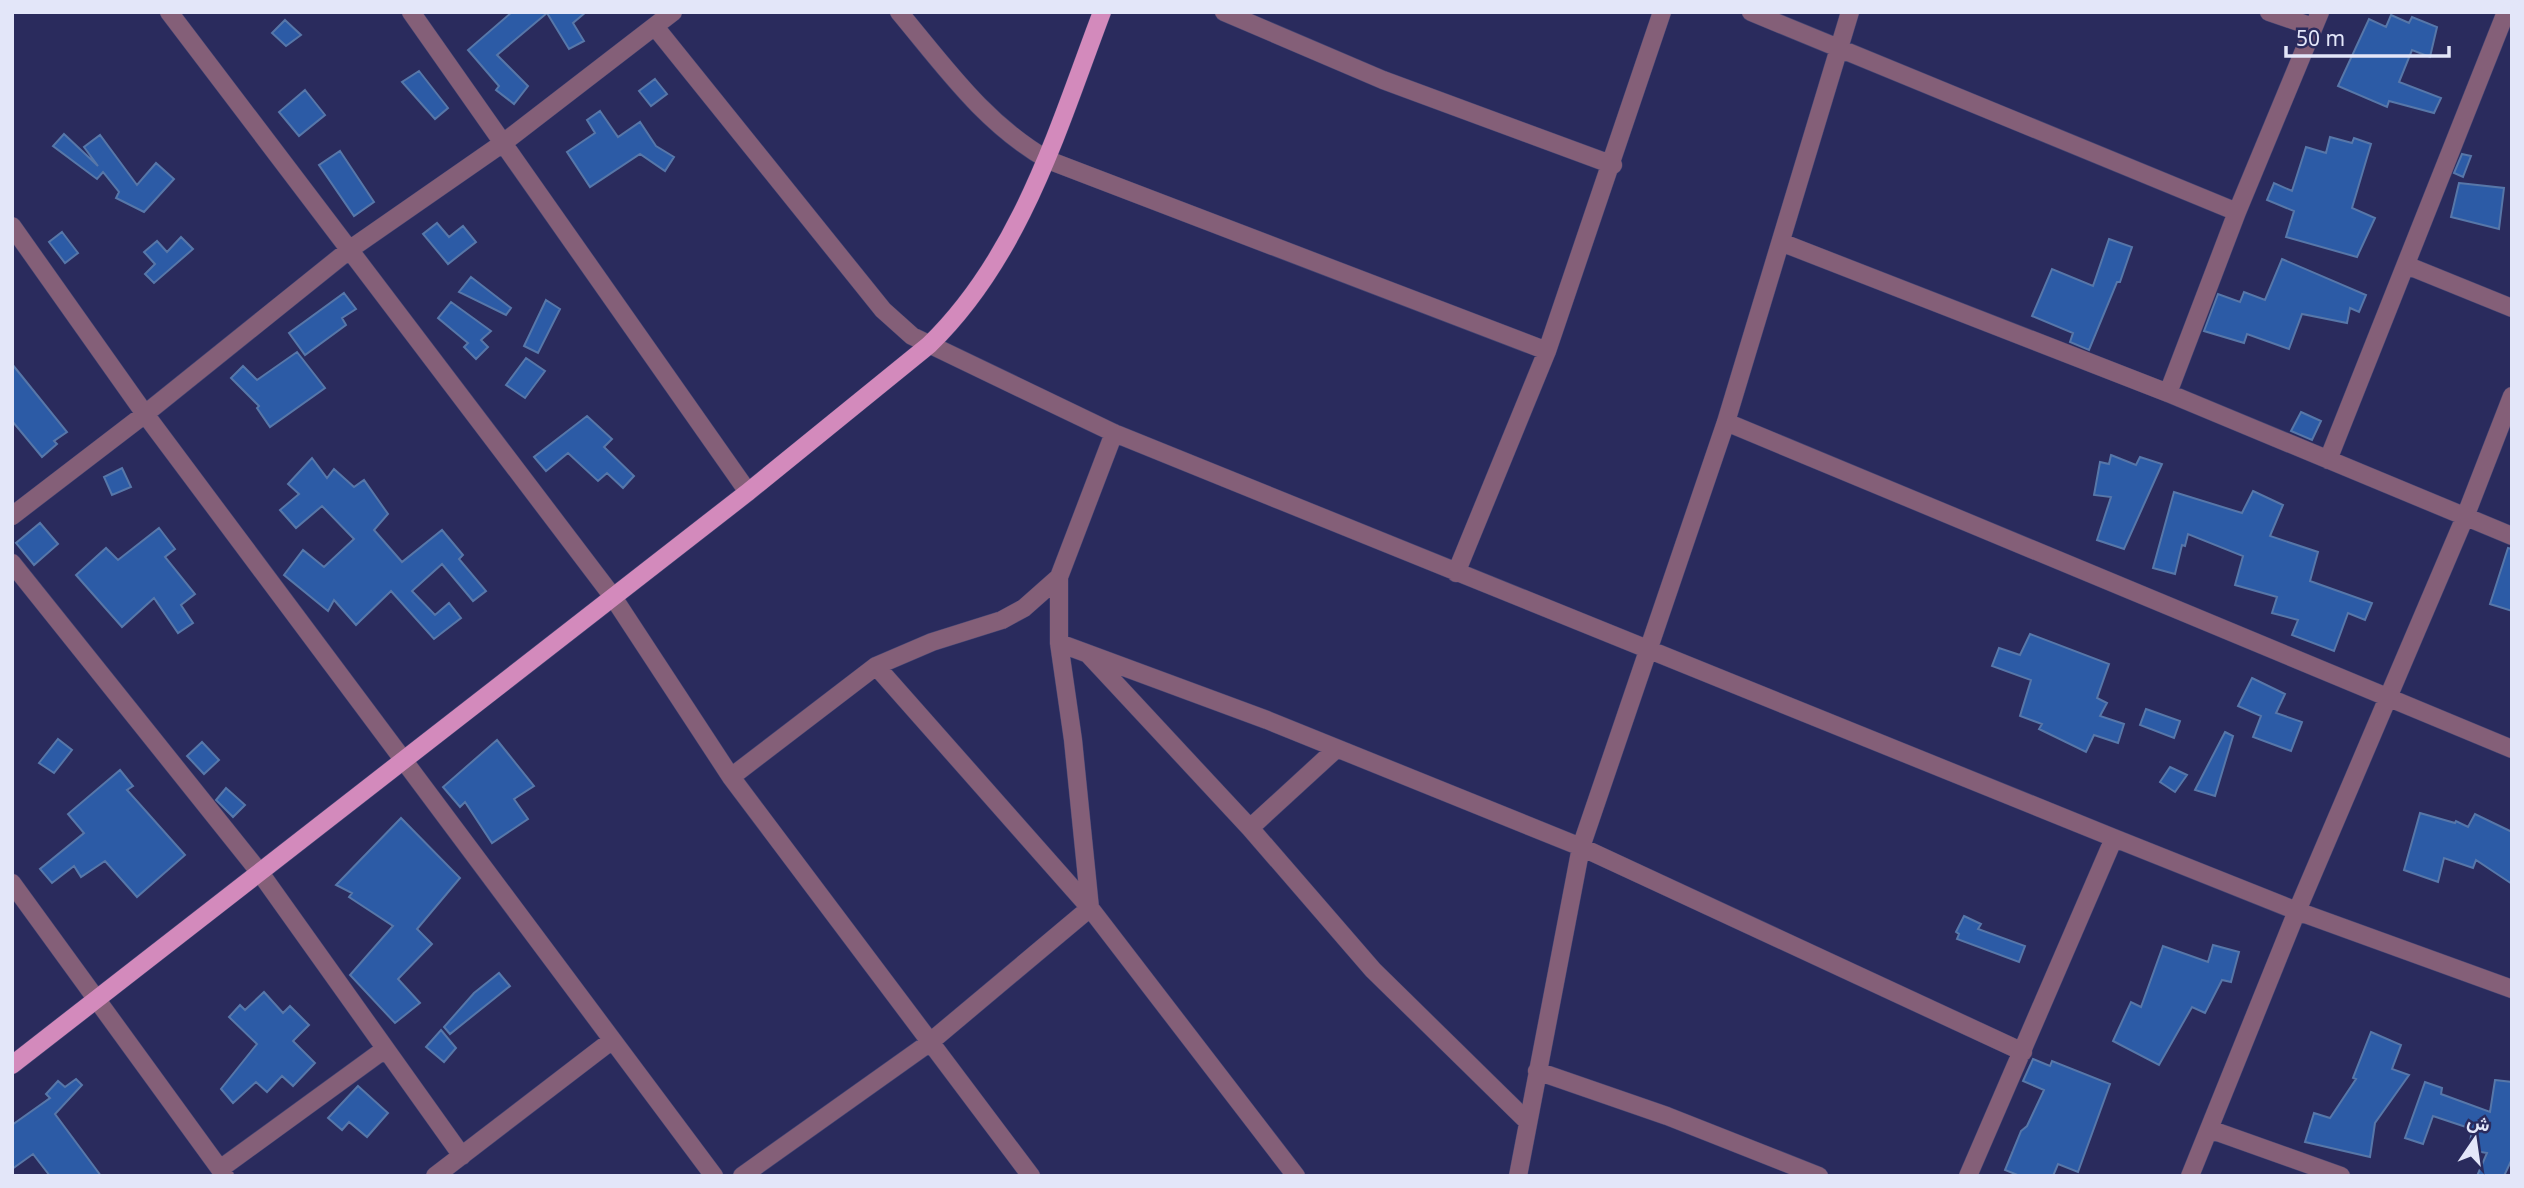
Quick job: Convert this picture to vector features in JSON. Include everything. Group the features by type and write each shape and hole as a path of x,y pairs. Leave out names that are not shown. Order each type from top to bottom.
{"main road":[{"path":"12,1065 261,874 748,492 929,345 955,320 975,291 1048,160 1102,12"}],"street":[{"path":"169,12 613,597 731,778 1031,1176"},
{"path":"411,12 748,492"},
{"path":"12,516 145,414 349,250 503,143 656,28 673,12"},
{"path":"899,12 984,113 1022,145 1048,160 1547,351"},
{"path":"1224,12 1383,80 1613,165"},
{"path":"1457,573 1547,351 1613,165 1662,12"},
{"path":"1751,12 2237,212"},
{"path":"1518,1176 1581,847 1726,422 1783,243 1850,12"},
{"path":"2168,393 2237,212 2317,20 2269,12"},
{"path":"2328,460 2506,12"},
{"path":"656,28 883,310 912,336 929,345 1114,433 1457,573 2297,911 2512,989"},
{"path":"12,226 145,414 406,760 611,1041 714,1176"},
{"path":"1783,243 2168,393 2512,536"},
{"path":"2406,265 2512,308"},
{"path":"2190,1176 2297,911 2465,517 2512,396"},
{"path":"1726,422 2512,749"},
{"path":"1090,908 1073,740 1059,643 1059,578 1114,433"},
{"path":"12,563 261,874 461,1156"},
{"path":"731,778 876,666 932,642 1002,620 1024,608 1059,578"},
{"path":"1059,643 1267,720 1335,750 1581,847 2023,1052"},
{"path":"1087,653 1250,828 1373,970 1527,1121"},
{"path":"876,666 1090,908 1296,1176"},
{"path":"1250,828 1335,750"},
{"path":"1968,1176 2113,838"},
{"path":"12,883 223,1172 386,1049"},
{"path":"742,1176 929,1042 1090,908"},
{"path":"435,1176 611,1041"},
{"path":"1537,1071 1667,1116 1819,1176"},
{"path":"2209,1129 2341,1176"}],"building":[{"path":"512,12 586,12 573,23 584,41 569,49 547,13 497,55 528,86 514,104 496,90 499,86 468,50"},
{"path":"2391,15 2409,23 2412,17 2437,27 2430,57 2412,50 2399,82 2441,98 2434,113 2389,101 2387,107 2338,86 2369,19 2386,27"},
{"path":"285,20 301,35 286,46 272,33"},
{"path":"419,71 448,108 435,119 402,82"},
{"path":"655,79 667,94 651,106 639,91"},
{"path":"305,90 325,115 299,136 279,112"},
{"path":"600,111 618,137 640,122 656,146 674,157 665,171 640,154 590,187 567,152 595,133 587,120"},
{"path":"64,134 98,166 84,147 100,135 137,185 156,163 174,179 144,212 116,198 119,192 103,172 97,179 53,146"},
{"path":"2330,137 2352,143 2354,138 2371,144 2352,208 2375,218 2357,257 2286,237 2294,211 2267,200 2274,183 2292,191 2306,147 2326,153"},
{"path":"340,151 374,202 354,216 319,165"},
{"path":"2462,154 2471,156 2463,177 2454,173"},
{"path":"2459,183 2504,188 2499,229 2451,217"},
{"path":"437,223 449,237 463,226 476,242 448,264 423,234"},
{"path":"62,232 78,253 65,263 49,242"},
{"path":"181,237 193,249 154,283 145,274 155,264 144,252 157,241 167,252"},
{"path":"2109,239 2132,247 2120,282 2117,282 2089,350 2070,342 2073,333 2032,316 2052,269 2093,286"},
{"path":"2282,259 2366,295 2359,312 2350,308 2347,323 2302,314 2289,349 2247,334 2244,343 2204,331 2218,294 2240,302 2244,292 2265,300"},
{"path":"471,277 511,308 506,315 459,292"},
{"path":"344,293 356,309 342,318 346,325 305,355 289,333"},
{"path":"546,300 560,309 538,353 524,346"},
{"path":"451,302 491,331 481,340 488,347 476,359 464,347 468,343 438,318"},
{"path":"297,352 325,388 270,427 257,408 259,406 231,378 243,366 257,380"},
{"path":"526,358 545,371 525,398 506,385"},
{"path":"12,364 67,432 54,441 57,444 42,457 12,421"},
{"path":"2301,412 2321,421 2312,440 2291,431"},
{"path":"587,416 612,439 604,447 634,476 623,488 607,473 598,481 568,453 546,471 534,457"},
{"path":"2111,455 2136,465 2140,457 2162,464 2124,549 2097,540 2111,497 2094,495 2100,462 2109,464"},
{"path":"312,458 327,478 334,469 354,487 364,480 388,514 374,530 402,562 442,530 463,555 459,559 486,591 473,601 442,564 412,591 435,615 449,603 461,618 434,639 391,591 356,625 334,600 328,611 284,575 303,550 324,567 354,539 322,506 296,528 280,510 299,494 288,484"},
{"path":"122,468 131,487 112,495 104,477"},
{"path":"2253,491 2283,505 2270,536 2318,552 2310,581 2372,603 2365,620 2348,613 2334,651 2292,635 2298,620 2272,613 2277,597 2235,585 2243,556 2188,534 2185,546 2182,545 2175,574 2153,568 2174,492 2242,513"},
{"path":"40,523 58,544 34,565 16,543"},
{"path":"159,528 175,549 165,557 195,594 181,605 193,623 178,633 154,598 122,627 76,575 106,548 118,560"},
{"path":"2508,548 2512,549 2512,611 2490,604"},
{"path":"2030,634 2109,664 2097,698 2107,703 2100,716 2124,724 2118,743 2094,735 2086,752 2039,729 2042,724 2020,716 2031,680 1992,666 1999,648 2020,655"},
{"path":"2252,678 2285,694 2276,713 2302,722 2291,751 2253,737 2261,716 2238,706"},
{"path":"2146,709 2180,721 2174,738 2140,725"},
{"path":"2225,732 2233,736 2215,796 2195,790"},
{"path":"58,739 72,750 54,773 39,763"},
{"path":"497,740 534,786 514,799 528,819 492,843 465,802 460,807 443,787"},
{"path":"202,742 219,760 204,774 187,756"},
{"path":"2170,767 2187,775 2175,792 2160,782"},
{"path":"120,770 133,786 127,790 185,855 137,897 105,861 81,877 74,866 52,883 40,869 84,833 68,814"},
{"path":"226,788 245,805 233,817 216,800"},
{"path":"2420,813 2455,823 2456,821 2468,827 2475,814 2512,832 2512,884 2476,860 2473,868 2444,858 2438,882 2404,870"},
{"path":"401,818 460,878 417,929 432,944 398,979 420,1003 395,1023 350,975 393,926 349,897 352,893 336,885"},
{"path":"1964,916 1981,924 1978,929 2025,946 2019,962 1957,939 1959,934 1956,932"},
{"path":"2213,945 2239,952 2231,982 2222,980 2205,1013 2192,1007 2159,1065 2113,1041 2131,1002 2141,1007 2163,946 2208,962"},
{"path":"499,973 510,986 450,1034 444,1027 474,993"},
{"path":"264,992 283,1013 290,1006 309,1025 293,1041 315,1063 293,1086 282,1076 267,1092 256,1082 233,1103 221,1089 257,1044 229,1017 240,1005 245,1010"},
{"path":"441,1030 456,1048 444,1062 426,1047"},
{"path":"2371,1032 2401,1045 2392,1069 2409,1075 2375,1123 2370,1157 2305,1142 2314,1113 2330,1118 2356,1079 2353,1078"},
{"path":"2033,1059 2050,1066 2052,1061 2110,1084 2078,1172 2058,1164 2053,1176 2020,1176 2005,1170 2021,1131 2027,1126 2044,1090 2023,1081"},
{"path":"76,1079 82,1085 55,1114 101,1176 50,1176 33,1154 12,1169 12,1125 50,1098 46,1094 58,1081 65,1087"},
{"path":"2495,1080 2512,1082 2512,1159 2504,1176 2477,1176 2487,1153 2469,1150 2472,1129 2433,1116 2423,1144 2405,1138 2425,1082 2442,1088 2441,1094 2490,1112"},
{"path":"358,1086 388,1113 367,1137 349,1122 342,1130 328,1118"}]}
